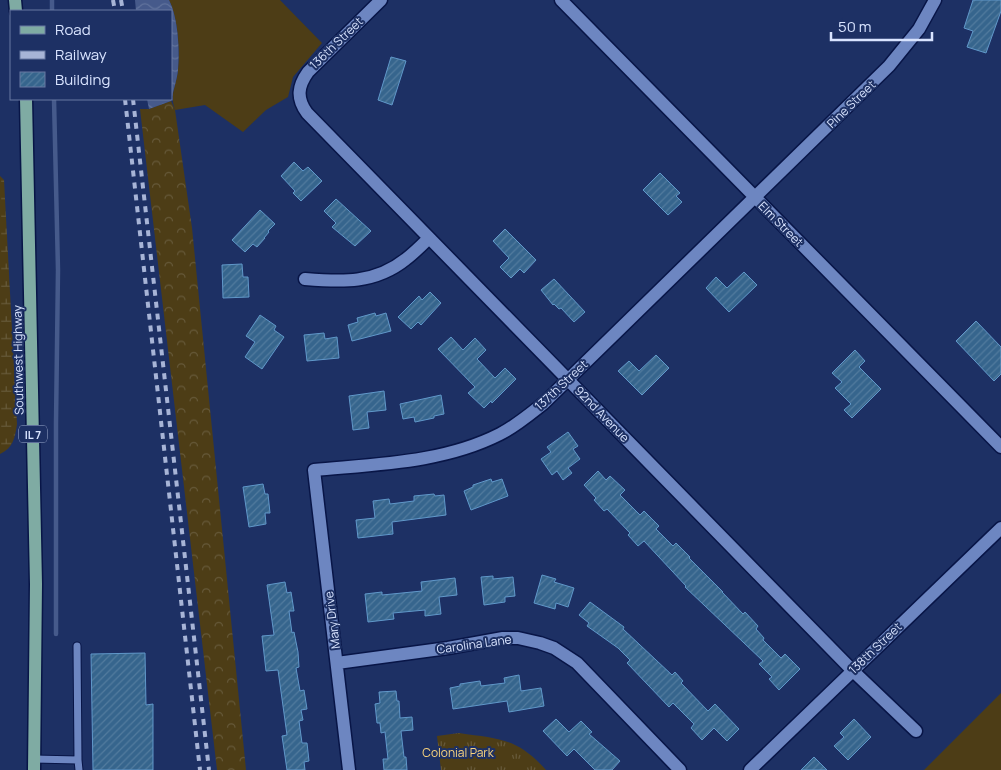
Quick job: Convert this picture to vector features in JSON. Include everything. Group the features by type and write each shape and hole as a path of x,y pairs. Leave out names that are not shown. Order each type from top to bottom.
{"main road":[{"name":"Southwest Highway","path":"26,100 36,584 34,764"}],"street":[{"name":"136th Street","path":"299,92 301,82 315,63 381,0"},
{"name":"Elm Street","path":"561,0 1001,447"},
{"name":"Pine Street","path":"755,198 890,66 919,29 935,0"},
{"name":"92nd Avenue","path":"299,92 303,108 307,113 852,670 916,731"},
{"name":"137th Street","path":"314,470 426,459 473,446 501,434 544,403 755,198"},
{"path":"305,279 356,281 375,276 405,260 429,238"},
{"name":"Mary Drive","path":"314,470 349,770"},
{"name":"138th Street","path":"750,770 1001,528"},
{"name":"Carolina Lane","path":"337,663 448,648 503,638 518,638 540,643 554,648 576,664 680,770"}],"lane":[{"path":"77,646 79,770"},
{"path":"34,764 78,760"}],"green space":[{"path":"169,0 280,0 322,43 293,77 288,97 266,110 243,132 205,105 175,110 173,94 179,52 176,24"},
{"path":"171,101 175,110 192,228 246,770 217,770 140,109 149,109"},
{"path":"0,176 4,180 17,424 13,442 8,449 0,454"},
{"path":"1001,693 1001,770 924,770"},
{"name":"Colonial Park","path":"459,733 497,739 517,746 536,759 546,770 441,770 437,736"}],"water":[{"path":"135,0 169,0 172,7 178,34 179,53 177,78 172,97 172,10 136,10"},
{"path":"147,100 171,100 171,101 149,109"}],"building":[{"path":"973,0 1001,0 1001,11 986,53 967,47 973,31 964,28"},
{"path":"391,57 406,61 392,105 378,100"},
{"path":"294,162 303,171 308,167 322,181 301,201 293,193 295,191 281,176"},
{"path":"660,173 680,193 676,196 682,202 668,215 643,190"},
{"path":"336,199 371,231 355,246 332,227 336,223 324,211"},
{"path":"260,210 275,224 257,247 253,244 245,252 232,240"},
{"path":"505,229 536,260 524,273 520,269 511,278 500,267 509,258 493,241"},
{"path":"242,264 243,277 248,277 249,297 223,298 222,265"},
{"path":"744,272 757,285 729,312 706,288 716,277 727,288"},
{"path":"554,279 585,312 574,322 561,308 559,309 553,305 541,290"},
{"path":"430,292 441,303 421,325 418,322 411,329 398,317 419,296 422,300"},
{"path":"375,313 376,316 386,313 391,331 352,341 348,325 358,322 357,318"},
{"path":"260,315 276,326 274,330 284,337 262,369 245,357 255,342 246,336"},
{"path":"976,321 1001,347 1001,374 994,381 956,341"},
{"path":"324,333 325,339 337,337 339,358 307,361 304,335"},
{"path":"451,337 463,350 475,338 486,350 477,359 495,378 505,368 516,379 492,403 491,401 484,408 468,393 475,387 438,349"},
{"path":"855,350 865,361 859,367 881,389 852,418 844,410 851,404 835,388 842,382 832,373"},
{"path":"656,355 669,368 642,395 618,371 629,361 639,371"},
{"path":"384,391 386,410 367,412 369,428 353,430 349,396"},
{"path":"441,395 444,414 415,422 414,417 403,419 400,404"},
{"path":"568,432 578,446 573,449 580,459 568,468 572,473 563,480 557,471 552,475 541,459 551,452 547,447"},
{"path":"598,471 606,480 610,476 625,490 620,495 640,515 644,511 659,526 656,529 673,546 676,543 743,614 745,612 758,626 756,629 764,638 763,640 781,658 785,654 800,669 779,690 769,679 772,677 759,664 763,661 685,587 644,541 638,546 628,535 630,533 607,509 604,511 594,500 596,498 584,485"},
{"path":"491,479 492,482 502,479 508,496 471,510 464,491 473,487 473,485"},
{"path":"263,484 265,494 268,494 270,513 265,513 266,524 249,527 243,487"},
{"path":"434,494 435,496 444,495 446,515 392,522 393,534 358,538 356,520 375,518 373,501 389,499 390,504 414,501 414,496"},
{"path":"542,575 556,579 554,582 574,588 568,607 556,603 555,609 534,603"},
{"path":"493,576 493,579 513,577 515,596 505,597 505,602 484,605 481,577"},
{"path":"455,578 457,595 439,597 441,614 425,616 425,610 393,613 394,619 368,622 365,594 382,592 382,595 422,591 421,582"},
{"path":"285,582 287,593 291,592 294,611 289,611 292,633 294,632 298,652 299,667 296,668 300,691 304,690 307,709 301,710 303,720 299,721 302,743 307,743 309,761 304,762 305,770 287,770 282,736 287,735 278,670 266,671 262,636 274,635 267,585"},
{"path":"590,602 624,627 623,629 672,675 675,672 683,681 681,683 708,711 715,704 739,729 727,741 714,728 702,740 691,728 694,724 673,703 669,707 627,663 630,660 618,648 587,626 589,623 579,615"},
{"path":"145,653 146,705 153,704 153,770 93,770 91,654"},
{"path":"519,675 521,691 541,688 544,706 509,712 507,701 453,709 450,688 460,686 460,684 480,681 481,686 505,683 504,678"},
{"path":"396,691 397,701 399,701 400,718 412,717 413,730 401,731 407,770 384,770 383,759 388,759 385,732 381,733 380,723 377,723 375,704 380,703 379,692"},
{"path":"556,719 569,732 581,721 592,732 589,734 620,761 612,770 595,770 574,749 567,756 543,731"},
{"path":"854,719 871,737 848,760 834,746 844,737 840,733"},
{"path":"814,757 827,770 801,770"}],"waterway":[{"path":"52,0 52,10"},
{"path":"54,100 58,270 56,634"}],"railway":[{"path":"113,0 115,10"},
{"path":"121,0 123,10"},
{"path":"125,100 200,770"},
{"path":"133,100 209,770"}]}
